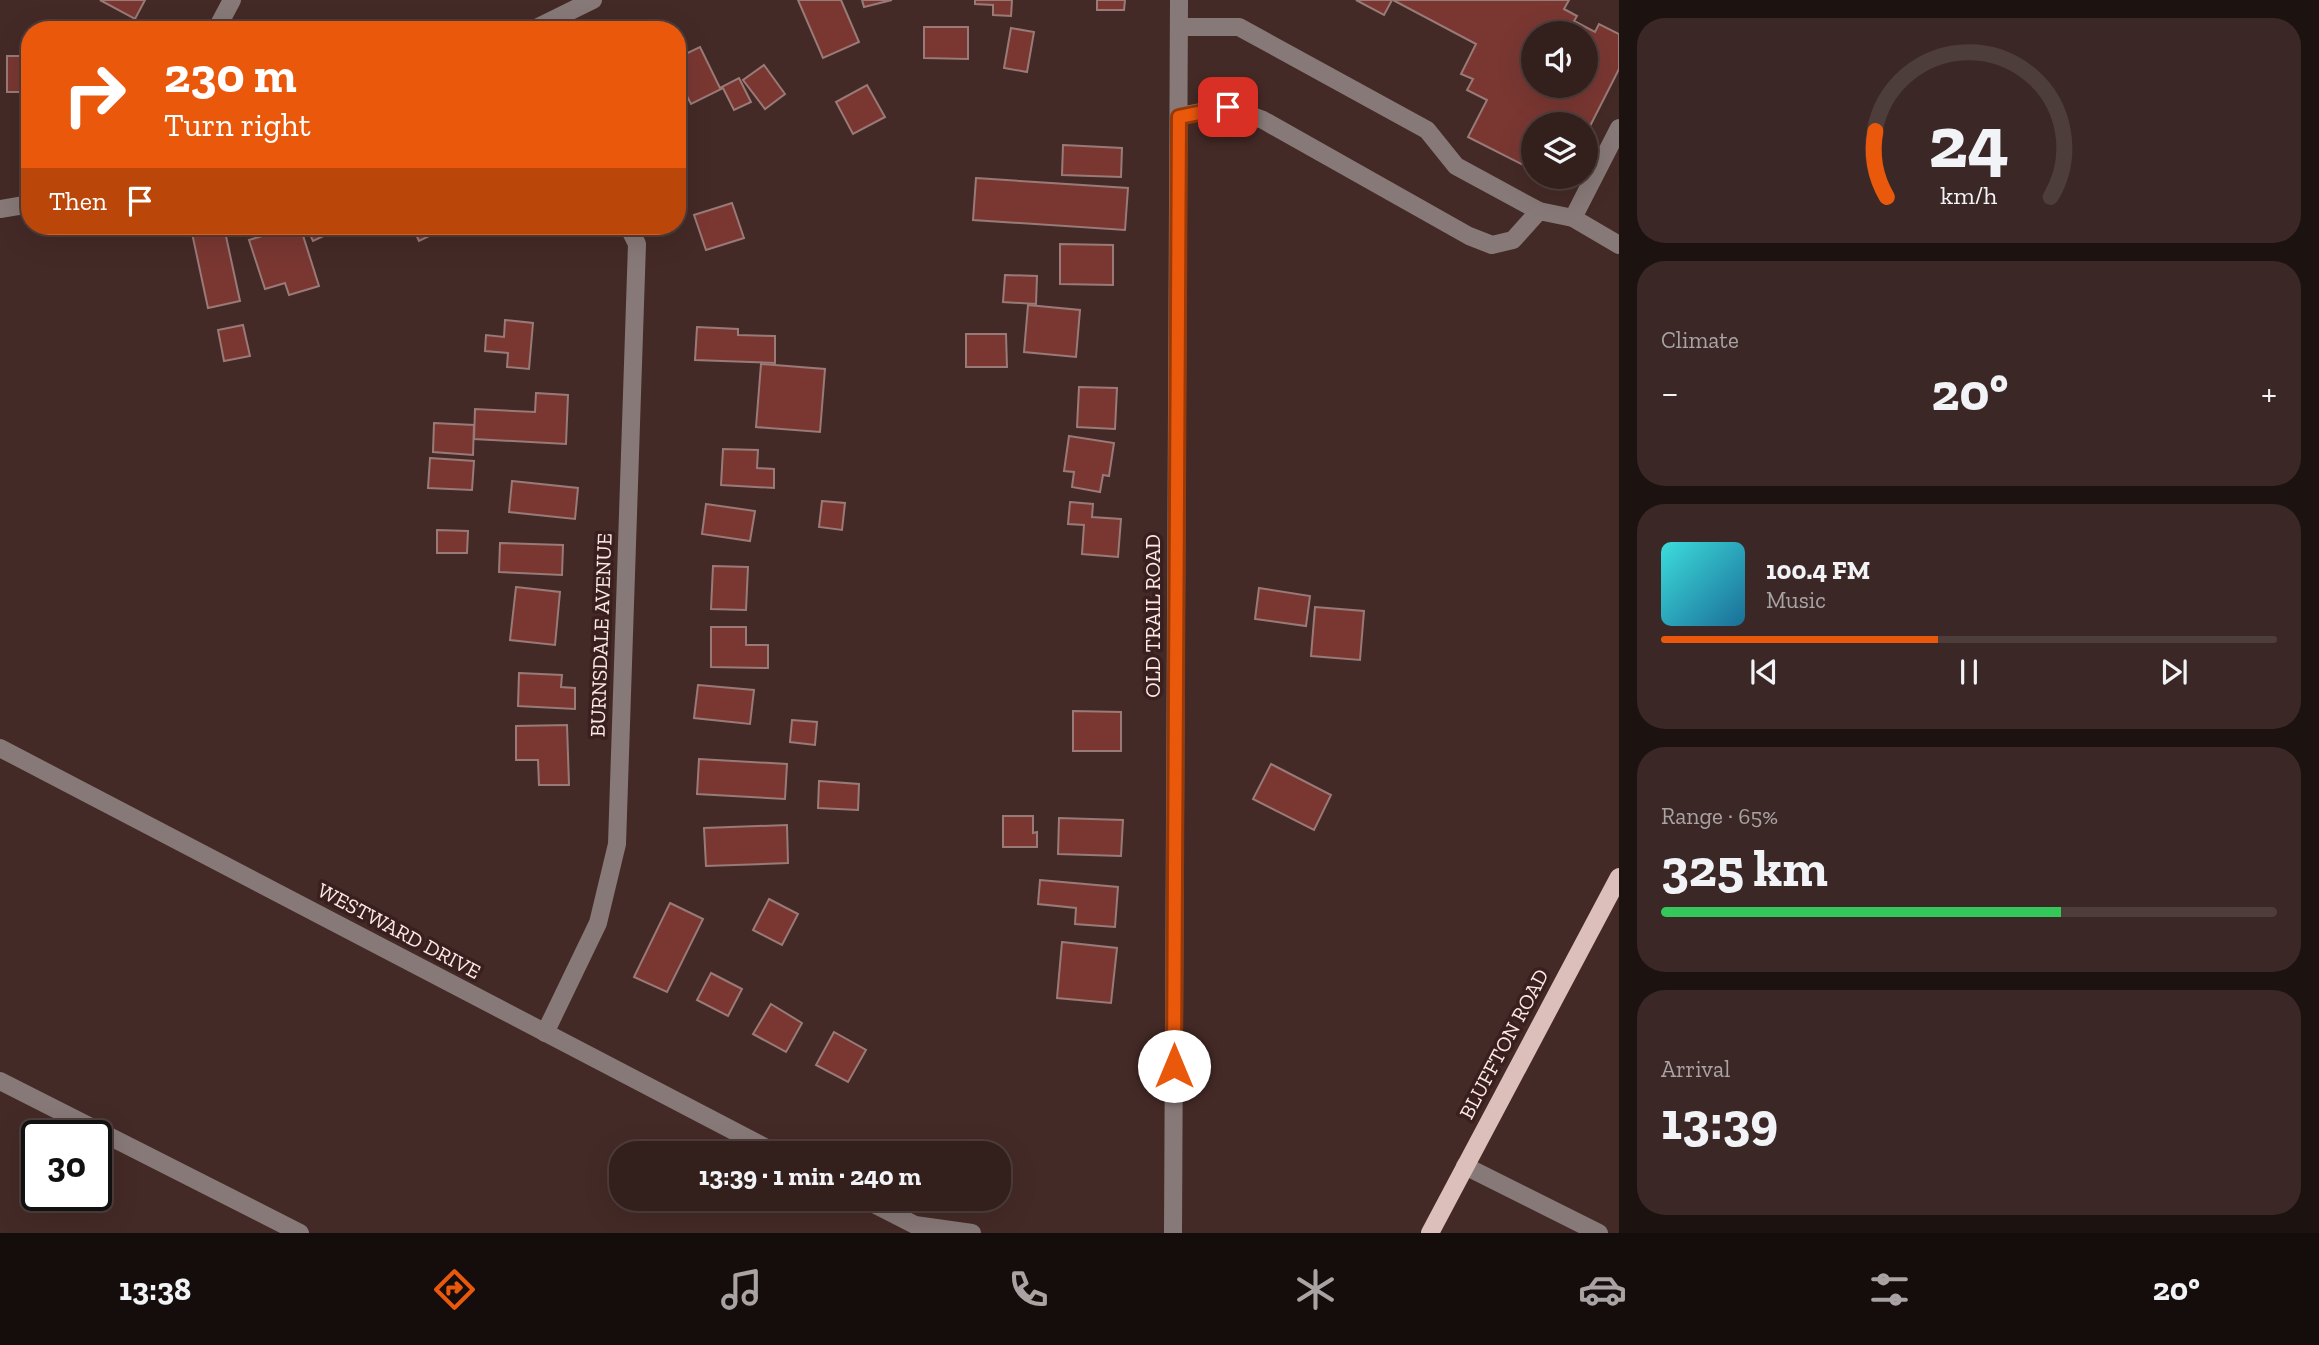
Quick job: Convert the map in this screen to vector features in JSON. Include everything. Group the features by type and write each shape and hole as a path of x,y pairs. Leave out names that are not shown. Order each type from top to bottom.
{"main road":[{"name":"BLUFFTON ROAD","path":"1430,1233 1619,877"}],"street":[{"path":"221,21 232,0"},
{"path":"550,21 593,0"},
{"name":"OLD TRAIL ROAD","path":"1172,1233 1179,0"},
{"path":"1179,27 1239,27 1427,130 1455,166 1539,211 1573,218 1619,245"},
{"path":"1179,117 1228,107 1263,120 1469,236 1492,246 1513,240 1539,211"},
{"path":"1573,218 1619,128"},
{"path":"0,209 21,206"},
{"name":"BURNSDALE AVENUE","path":"545,1033 598,923 617,844 638,244 633,235"},
{"name":"WESTWARD DRIVE","path":"0,748 753,1141"},
{"path":"0,1081 300,1233"},
{"path":"1465,1166 1599,1233"},
{"path":"888,1211 915,1225 972,1233"}],"building":[{"path":"100,0 145,0 135,19"},
{"path":"798,0 841,0 859,42 823,58"},
{"path":"862,0 892,0 864,7"},
{"path":"975,0 1012,0 1011,16 993,15 993,5 975,4"},
{"path":"1097,0 1125,0 1124,10 1097,10"},
{"path":"1356,0 1392,0 1384,15"},
{"path":"1393,0 1569,0 1564,9 1577,16 1574,21 1521,21 1521,98 1598,98 1598,26 1599,24 1619,34 1619,69 1597,112 1521,112 1521,164 1468,137 1487,100 1467,90 1473,79 1461,74 1476,44"},
{"path":"924,27 968,27 968,59 924,58"},
{"path":"1011,28 1034,32 1027,72 1004,68"},
{"path":"700,47 720,88 739,78 751,102 734,110 723,88 691,104 686,94 686,54"},
{"path":"7,56 21,56 21,92 7,92"},
{"path":"764,65 785,94 765,109 743,80"},
{"path":"867,85 885,117 853,134 836,102"},
{"path":"1063,145 1122,148 1121,177 1062,175"},
{"path":"976,178 1128,188 1125,230 973,220"},
{"path":"732,203 744,238 706,250 694,215"},
{"path":"192,235 226,235 240,301 208,308"},
{"path":"266,235 303,235 319,286 289,295 285,283 265,289 249,240"},
{"path":"310,235 326,235 313,241"},
{"path":"416,235 432,235 419,241"},
{"path":"1060,244 1113,245 1113,285 1060,284"},
{"path":"1005,275 1037,276 1036,304 1003,302"},
{"path":"1028,305 1080,310 1076,357 1024,352"},
{"path":"505,320 533,323 529,369 507,367 508,353 485,351 486,335 504,337"},
{"path":"243,325 250,356 224,361 218,330"},
{"path":"697,327 738,329 738,335 775,336 775,363 695,360"},
{"path":"966,334 1006,334 1007,367 966,367"},
{"path":"761,364 825,369 820,432 756,427"},
{"path":"1079,387 1117,388 1115,429 1077,427"},
{"path":"536,393 568,395 566,444 474,439 475,409 535,412"},
{"path":"434,423 474,425 473,455 433,452"},
{"path":"1069,436 1114,443 1109,476 1103,475 1100,492 1072,487 1074,472 1064,471"},
{"path":"723,449 758,450 757,468 774,469 774,488 721,485"},
{"path":"430,458 474,461 472,490 428,488"},
{"path":"512,481 578,488 575,519 509,512"},
{"path":"822,501 845,503 842,530 819,527"},
{"path":"1070,502 1093,504 1092,517 1121,519 1118,557 1082,554 1084,525 1068,524"},
{"path":"706,504 755,511 750,541 702,534"},
{"path":"437,530 468,531 467,553 437,553"},
{"path":"500,543 563,545 562,575 499,572"},
{"path":"713,566 748,567 746,610 711,609"},
{"path":"516,587 560,592 555,645 510,640"},
{"path":"1259,588 1310,596 1306,626 1255,619"},
{"path":"1315,607 1364,611 1360,660 1311,656"},
{"path":"711,627 746,627 746,645 768,645 768,668 711,667"},
{"path":"519,673 562,675 561,687 575,688 575,709 518,706"},
{"path":"698,685 754,690 750,724 694,718"},
{"path":"1073,711 1121,712 1121,751 1073,751"},
{"path":"792,720 817,722 815,745 790,742"},
{"path":"567,725 569,785 539,785 538,760 516,760 516,726"},
{"path":"699,759 787,764 785,799 697,794"},
{"path":"1271,764 1331,795 1314,830 1253,799"},
{"path":"819,781 859,784 858,810 818,808"},
{"path":"1003,816 1033,816 1033,833 1037,832 1037,847 1003,847"},
{"path":"1059,818 1123,820 1121,856 1058,854"},
{"path":"787,825 788,863 706,866 704,828"},
{"path":"1040,880 1118,887 1115,927 1075,924 1076,908 1038,904"},
{"path":"769,899 798,914 782,945 753,930"},
{"path":"670,903 703,919 667,992 634,977"},
{"path":"1062,942 1117,948 1111,1003 1057,998"},
{"path":"711,973 742,989 728,1016 697,1000"},
{"path":"771,1004 802,1023 786,1052 753,1034"},
{"path":"834,1032 866,1050 848,1082 816,1065"}],"route":[{"path":"1174,1066 1179,117 1228,107"}]}
